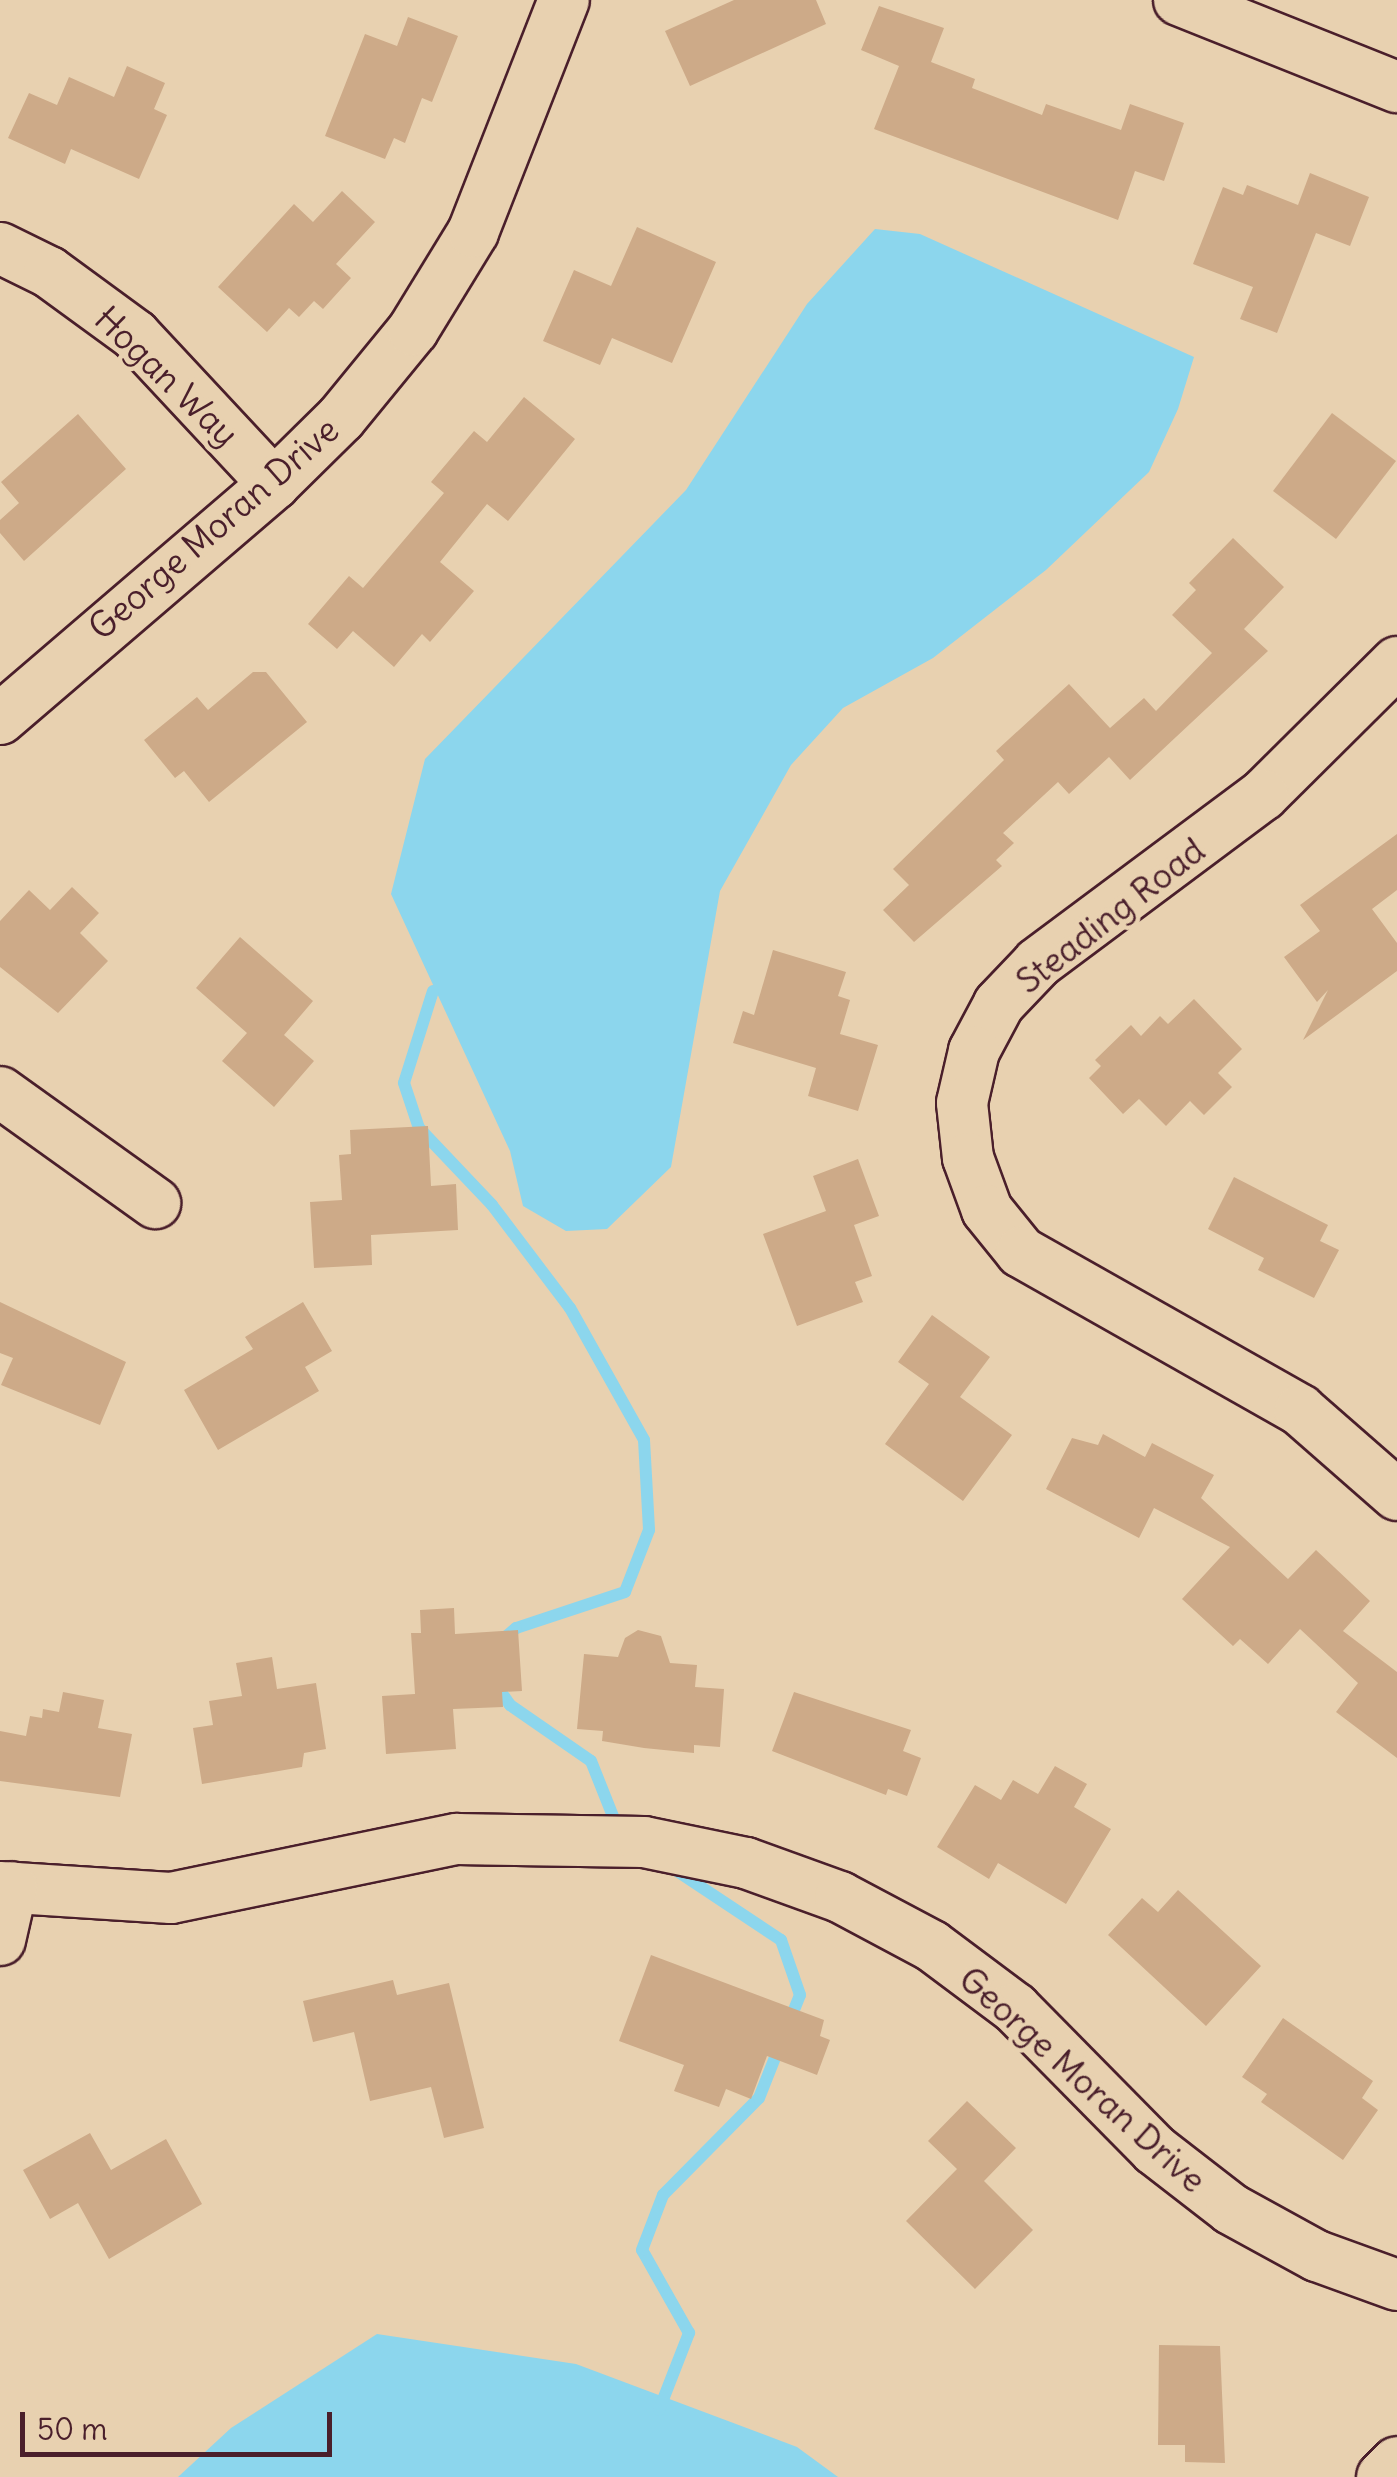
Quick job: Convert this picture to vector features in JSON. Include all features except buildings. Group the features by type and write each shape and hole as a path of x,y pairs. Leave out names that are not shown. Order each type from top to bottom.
{"street":[{"name":"George Moran Drive","path":"0,718 274,484 341,418 414,330 473,232 564,0"},
{"path":"1179,0 1397,87"},
{"name":"Hogan Way","path":"0,248 49,272 135,335 274,484"},
{"name":"Steading Road","path":"1397,662 1264,795 1038,963 999,1004 974,1051 962,1103 968,1158 987,1210 1021,1252 1300,1410 1397,1494"},
{"path":"0,1092 155,1203"},
{"name":"George Moran Drive","path":"6,1887 170,1898 456,1840 644,1842 746,1863 840,1897 932,1946 1015,2008 1154,2150 1231,2209 1317,2256 1397,2285"},
{"path":"0,1940 6,1887"},
{"path":"1382,2477 1397,2462"}],"water":[{"path":"875,229 920,234 1194,357 1178,409 1149,472 1046,570 933,658 843,708 791,765 720,891 671,1167 607,1229 566,1231 523,1206 510,1151 391,894 425,759 686,490 807,304"},
{"path":"377,2334 576,2364 797,2447 838,2477 178,2477 231,2428"}],"waterway":[{"path":"433,991 404,1083 419,1128 492,1205 570,1308 644,1440 649,1530 625,1592 516,1628 501,1641"},
{"path":"494,1682 510,1705 591,1761 618,1829"},
{"path":"671,1867 781,1940 800,1995 789,2022"},
{"path":"659,2410 689,2333 642,2250 663,2195 759,2098 780,2045"}]}
